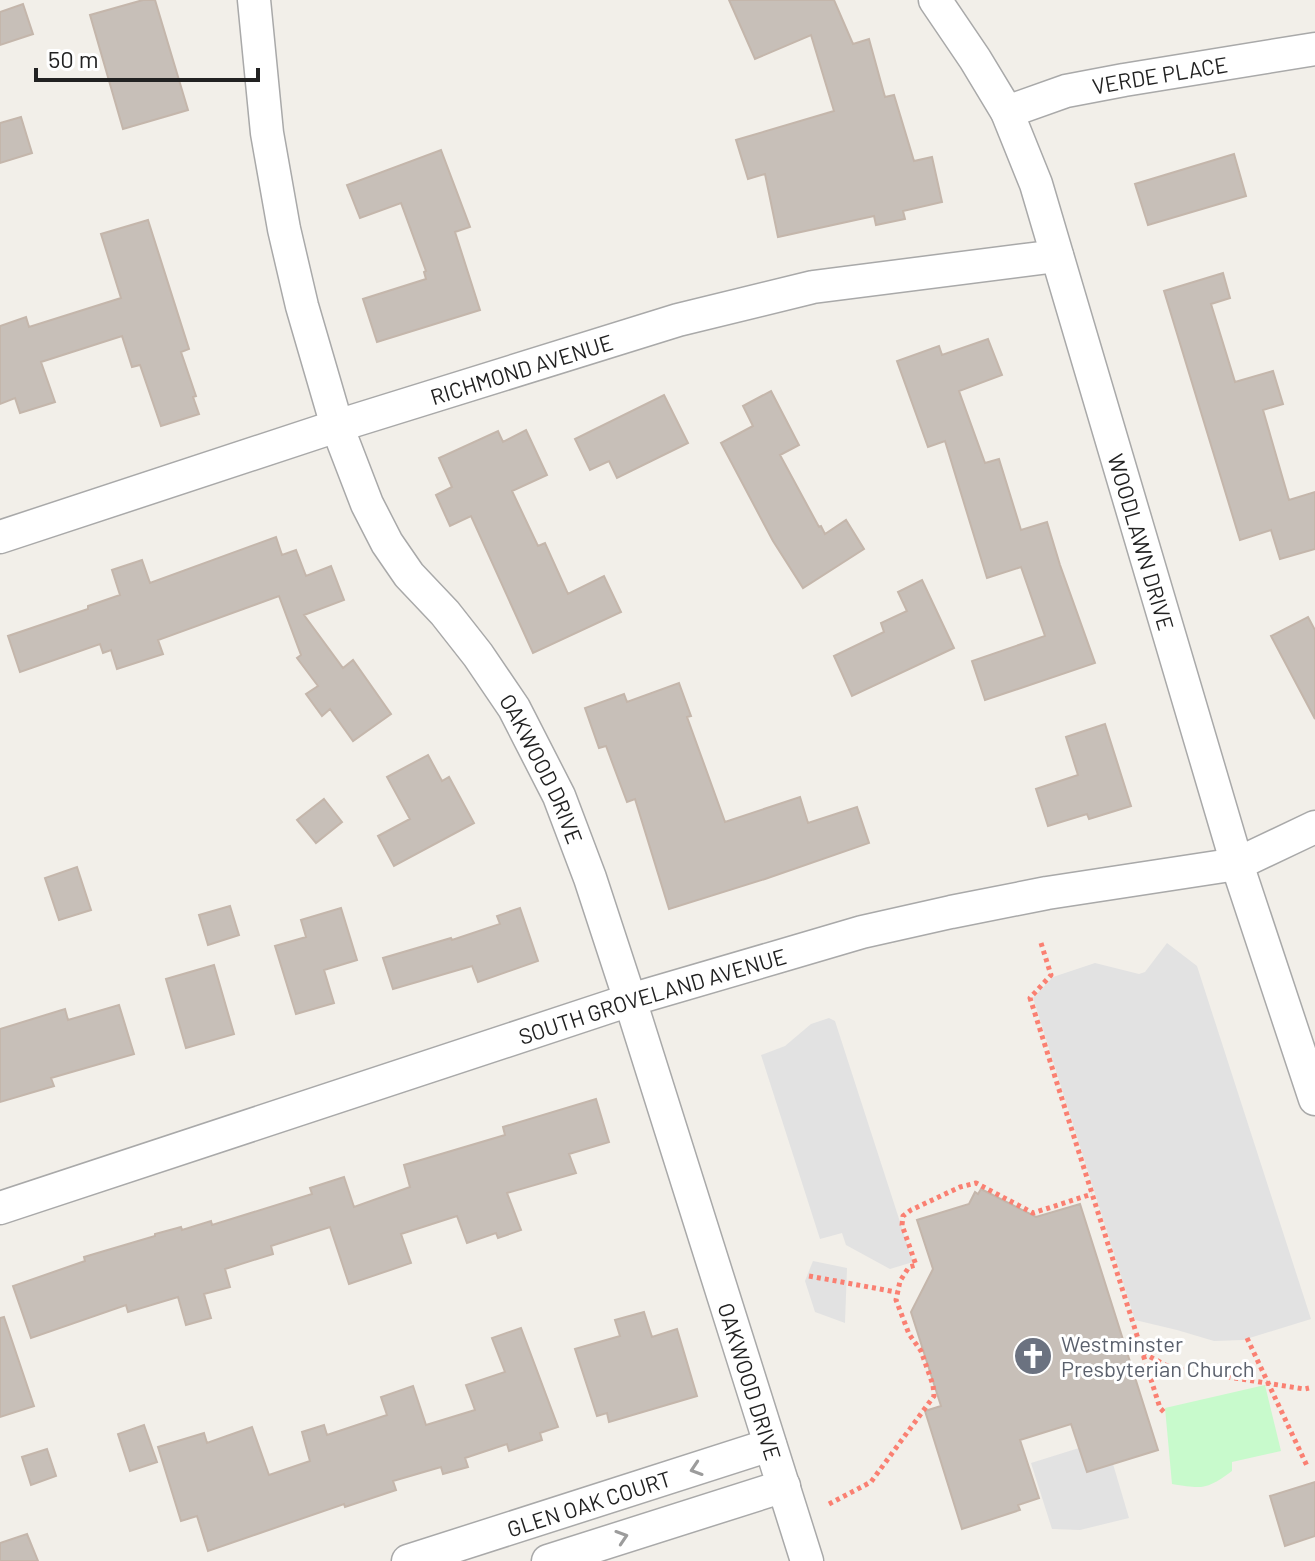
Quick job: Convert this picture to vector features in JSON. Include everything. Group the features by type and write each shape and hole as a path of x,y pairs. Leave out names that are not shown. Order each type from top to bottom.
{"street":[{"name":"OAKWOOD DRIVE","path":"254,0 267,133 284,229 302,306 337,426 367,504 387,543 409,575 445,613 500,687 559,796 630,1000 807,1561"},
{"name":"WOODLAWN DRIVE","path":"935,0 1007,112 1036,184 1237,864 1315,1099"},
{"name":"VERDE PLACE","path":"1007,112 1066,91 1095,85 1315,49"},
{"name":"RICHMOND AVENUE","path":"0,537 337,426 678,320 813,287 1057,256"},
{"name":"SOUTH GROVELAND AVENUE","path":"0,1208 630,1000 862,932 1047,893 1237,864 1315,827"},
{"name":"GLEN OAK COURT","path":"408,1561 770,1445"},
{"name":"GLEN OAK COURT","path":"548,1561 784,1486"}],"path":[{"path":"1041,943 1051,975 1030,998 1142,1353 1160,1408 1166,1414"},
{"path":"829,1504 871,1482 934,1396 921,1351 909,1334 896,1300 900,1281 909,1267 916,1265 902,1225 903,1216 960,1187 976,1183 1033,1213 1092,1194"},
{"path":"809,1276 896,1292"},
{"path":"1247,1338 1308,1468"},
{"path":"1142,1353 1171,1368 1309,1388"}],"green space":[{"path":"1265,1385 1281,1451 1232,1462 1232,1471 1210,1485 1172,1484 1165,1408"}],"shaded area":[{"path":"1167,943 1197,966 1311,1319 1243,1340 1214,1341 1135,1320 1033,998 1053,977 1095,963 1139,974 1145,972"},
{"path":"829,1018 835,1021 913,1262 890,1269 846,1245 842,1233 820,1239 761,1055 785,1046 811,1024"},
{"path":"813,1261 847,1268 845,1323 815,1312 805,1281"},
{"path":"1079,1448 1087,1472 1113,1464 1129,1518 1080,1530 1052,1529 1031,1463"}],"building":[{"path":"143,0 155,0 188,110 123,129 90,15"},
{"path":"729,0 834,0 853,44 869,39 885,97 894,95 914,161 932,157 942,202 903,211 905,219 876,225 874,216 778,237 765,174 748,179 736,140 834,111 811,35 755,59"},
{"path":"23,4 33,34 0,45 0,12"},
{"path":"21,117 32,153 0,163 0,123"},
{"path":"441,150 470,227 455,232 480,310 377,342 363,299 426,279 426,271 401,203 360,218 347,185"},
{"path":"1234,154 1246,196 1148,225 1135,184"},
{"path":"148,220 189,349 181,352 199,414 161,426 140,365 132,367 122,336 41,362 55,402 20,413 15,398 0,404 0,326 26,317 29,327 121,298 101,234"},
{"path":"1223,273 1230,298 1211,304 1235,382 1273,371 1283,404 1263,410 1289,500 1315,492 1315,549 1280,559 1271,530 1240,540 1164,291"},
{"path":"988,339 1002,375 959,391 985,463 999,459 1021,530 1047,522 1095,663 985,700 972,661 1045,636 1021,567 987,578 945,441 928,447 897,361 939,346 942,355"},
{"path":"771,391 799,445 780,455 819,527 825,534 846,520 864,549 803,588 773,541 721,443 753,426 743,406"},
{"path":"664,395 688,443 617,478 609,461 590,470 575,439"},
{"path":"526,430 547,475 512,491 538,546 545,543 568,594 604,576 621,612 533,653 471,516 450,526 436,495 452,487 439,458 498,431 503,442"},
{"path":"276,537 282,555 296,550 306,576 331,566 344,600 304,615 343,668 353,660 391,714 353,741 330,709 322,716 306,694 318,686 297,658 301,655 279,596 158,640 163,654 117,669 111,650 103,653 100,644 20,672 8,636 120,595 112,570 142,560 150,583"},
{"path":"922,580 954,648 852,696 834,656 884,632 881,623 907,611 898,592"},
{"path":"1308,617 1315,630 1315,719 1271,636"},
{"path":"679,683 691,716 687,717 725,822 800,797 808,823 857,807 869,843 669,909 635,799 627,802 606,746 599,748 585,708 624,694 627,702"},
{"path":"1105,724 1131,806 1089,819 1087,814 1048,826 1036,789 1078,775 1066,737"},
{"path":"428,755 442,781 449,777 474,823 394,866 378,836 410,819 387,777"},
{"path":"324,799 342,822 316,843 297,820"},
{"path":"77,867 91,910 59,920 45,878"},
{"path":"230,906 239,935 208,945 199,915"},
{"path":"341,908 357,960 324,970 334,1003 296,1014 275,946 306,937 301,920"},
{"path":"520,908 538,961 478,982 472,966 393,989 383,958 500,924 497,916"},
{"path":"214,965 234,1034 186,1048 166,979"},
{"path":"119,1005 134,1054 51,1078 54,1086 0,1102 0,1029 65,1009 68,1020"},
{"path":"596,1099 609,1142 569,1154 576,1173 507,1193 521,1230 498,1238 496,1233 467,1243 457,1216 401,1234 411,1263 349,1284 330,1227 271,1246 273,1254 225,1269 230,1287 204,1294 211,1318 186,1325 178,1297 128,1312 126,1305 31,1338 13,1286 85,1261 84,1257 155,1234 211,1221 212,1225 312,1194 310,1188 344,1177 354,1207 410,1187 404,1165 505,1135 503,1127"},
{"name":"Westminster Presbyterian Church","path":"981,1189 1036,1217 1080,1204 1158,1450 1087,1472 1071,1424 1020,1440 1039,1498 1018,1505 1020,1510 962,1529 925,1411 941,1406 911,1312 933,1269 917,1220 969,1204 975,1192 978,1194"},
{"path":"644,1312 652,1337 677,1329 697,1396 609,1422 607,1413 597,1416 575,1349 620,1336 615,1320"},
{"path":"4,1317 34,1406 0,1417 0,1318"},
{"path":"521,1328 558,1427 540,1433 542,1440 509,1451 507,1444 465,1458 468,1467 443,1474 441,1467 393,1481 396,1490 345,1507 344,1504 208,1551 197,1516 181,1521 158,1447 204,1433 207,1443 252,1427 269,1475 310,1461 302,1432 324,1425 327,1435 387,1415 381,1397 413,1386 426,1425 475,1410 466,1385 505,1372 492,1338"},
{"path":"144,1425 157,1462 130,1471 118,1434"},
{"path":"47,1449 56,1476 31,1485 22,1457"},
{"path":"1315,1482 1315,1536 1285,1546 1270,1496"},
{"path":"27,1534 38,1561 0,1561 0,1543"}],"place":[{"name":"Westminster Presbyterian Church","path":"1033,1356"}]}
